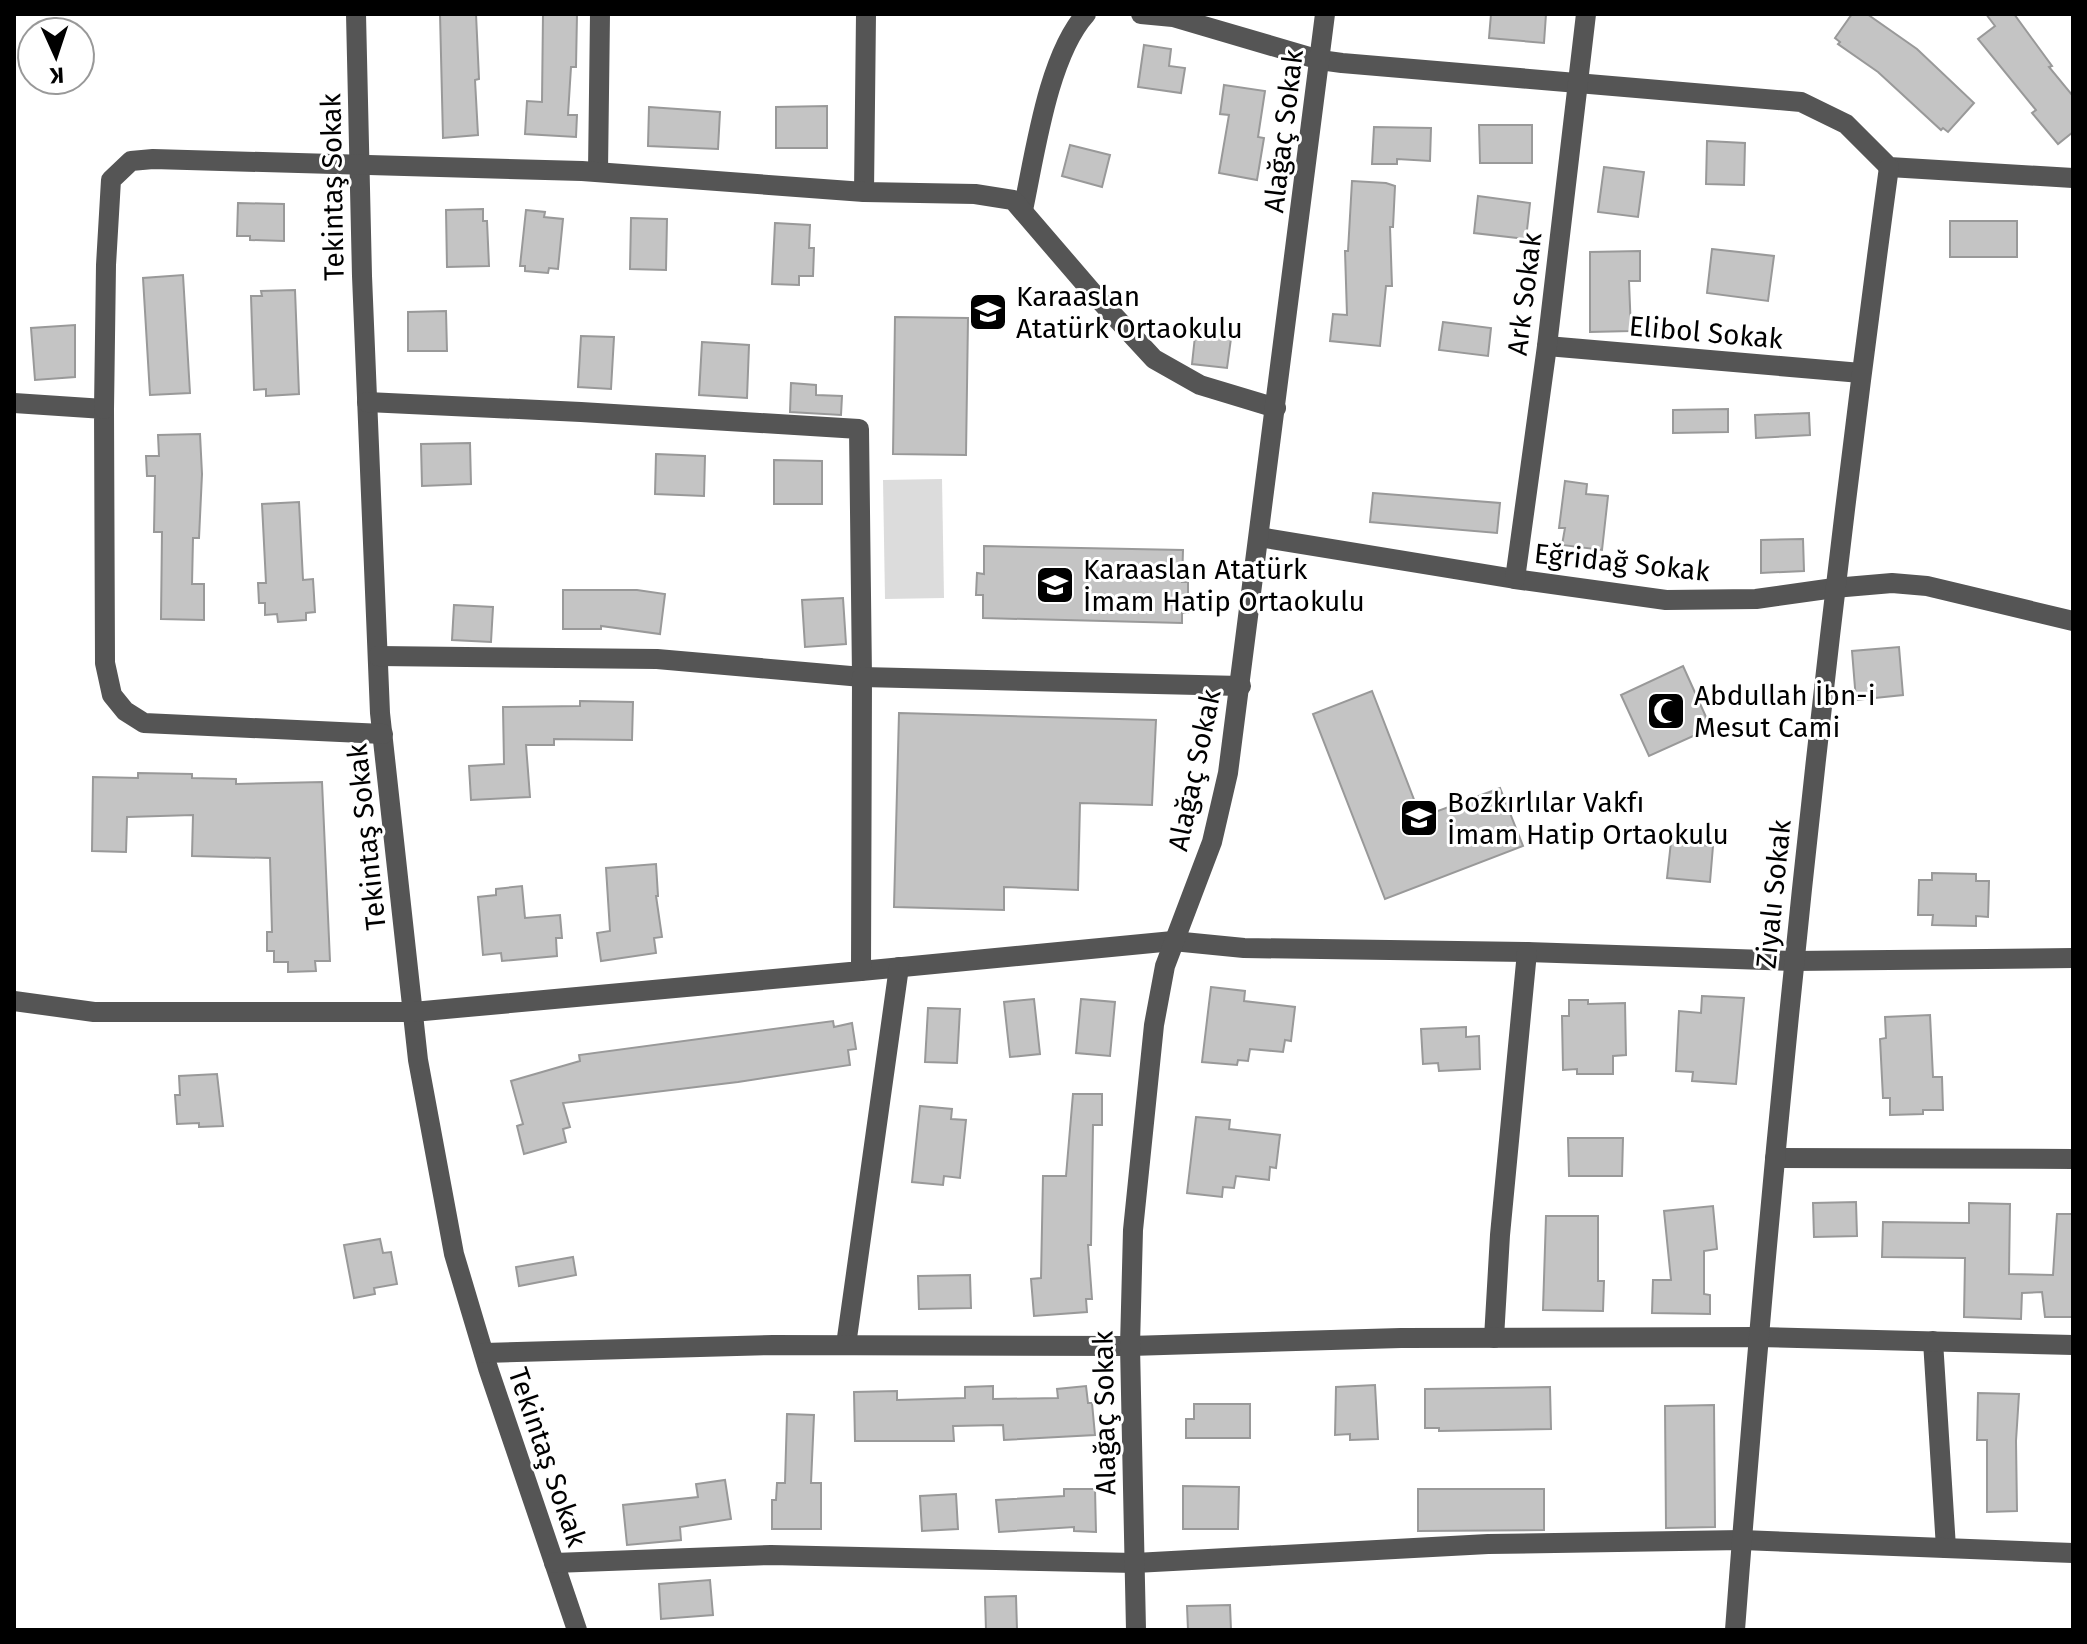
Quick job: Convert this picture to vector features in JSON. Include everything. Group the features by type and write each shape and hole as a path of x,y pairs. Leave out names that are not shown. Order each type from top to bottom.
{"street":[{"name":"Tekintaş Sokak","path":"356,14 378,656 383,734 418,1060 454,1254 577,1630"},
{"path":"598,171 600,14"},
{"path":"864,192 866,14"},
{"path":"1023,210 1045,109 1063,51 1076,24 1086,14"},
{"path":"1141,14 1173,17 1320,60 1801,102 1846,124 1889,167 2073,178"},
{"name":"Alağaç Sokak","path":"1136,1630 1130,1346 1133,1230 1154,1025 1161,981 1173,941 1221,809 1241,686 1325,14"},
{"name":"Ark Sokak","path":"1515,579 1547,346 1586,14"},
{"path":"383,734 144,723 125,711 112,695 105,663 104,409 108,223 111,180 131,161 360,163 598,171 864,192 975,194 1013,200 1154,359 1200,385 1276,408"},
{"name":"Ziyalı Sokak","path":"1735,1630 1793,961 1834,588 1889,167"},
{"name":"Elibol Sokak","path":"1547,346 1861,373"},
{"path":"367,402 859,429 861,971"},
{"path":"14,403 104,409"},
{"name":"Eğridağ Sokak","path":"1259,537 1666,600 1756,599 1892,583 1927,586 2073,621"},
{"path":"378,656 657,659 862,677 1241,686"},
{"path":"14,1001 94,1012 413,1012 1173,941 1244,948 1527,952 1793,961 2073,958"},
{"path":"1494,1338 1500,1235 1527,952"},
{"path":"846,1345 899,967"},
{"path":"1775,1158 2073,1159"},
{"path":"484,1353 773,1345 1130,1346 1494,1338 1758,1337 2073,1345"},
{"path":"1933,1341 1946,1548"},
{"path":"554,1563 771,1555 1135,1563 1488,1544 1742,1540 2073,1553"}],"shaded area":[{"path":"942,479 944,598 885,599 883,480"}],"building":[{"path":"440,14 476,14 478,135 443,138"},
{"path":"543,14 577,14 576,67 571,67 568,115 577,115 576,137 525,134 527,101 542,102"},
{"path":"1491,14 1546,14 1544,43 1489,38"},
{"path":"1852,14 1867,14 1917,49 1974,103 1948,132 1943,128 1941,130 1878,72 1838,44 1840,42 1835,38"},
{"path":"1986,14 2014,14 2052,66 2049,67 2073,96 2073,132 2058,144 2032,113 2036,110 1978,39 1995,26"},
{"path":"1144,45 1171,49 1169,66 1185,68 1181,93 1138,87"},
{"path":"1224,85 1265,91 1258,137 1264,138 1257,180 1219,173 1229,115 1220,114"},
{"path":"827,106 827,148 776,148 776,107"},
{"path":"649,107 720,112 718,149 648,146"},
{"path":"1479,125 1532,125 1532,163 1480,163"},
{"path":"1374,127 1431,128 1430,161 1397,159 1397,164 1372,164"},
{"path":"1707,141 1745,143 1744,185 1706,184"},
{"path":"1070,145 1110,155 1102,187 1062,176"},
{"path":"1604,167 1644,172 1638,217 1598,212"},
{"path":"1352,181 1395,186 1393,227 1390,227 1392,286 1386,286 1380,346 1330,341 1333,314 1347,315 1345,251 1348,251"},
{"path":"1478,196 1530,203 1526,239 1474,233"},
{"path":"238,203 284,204 284,241 250,240 250,236 237,236"},
{"path":"483,209 483,221 487,221 489,266 447,267 446,210"},
{"path":"526,210 545,212 544,217 563,219 558,269 549,268 548,273 525,271 525,266 520,266"},
{"path":"631,218 667,219 666,270 630,269"},
{"path":"1950,221 2017,221 2017,257 1950,257"},
{"path":"775,223 810,225 809,248 814,248 813,276 799,276 799,285 772,284"},
{"path":"1712,249 1774,256 1768,301 1707,293"},
{"path":"1640,251 1640,281 1629,281 1631,331 1590,332 1590,252"},
{"path":"183,275 190,393 150,395 143,278"},
{"path":"295,290 299,394 266,396 266,389 254,390 251,296 262,296 261,291"},
{"path":"446,311 447,351 408,351 408,312"},
{"path":"895,317 968,318 966,455 893,454"},
{"path":"1443,322 1491,328 1488,356 1439,350"},
{"path":"75,325 75,377 35,380 31,328"},
{"path":"1196,327 1232,331 1227,368 1192,364"},
{"path":"581,336 614,337 611,389 578,387"},
{"path":"702,342 749,345 747,398 699,395"},
{"path":"791,383 816,385 816,395 842,396 841,415 790,412"},
{"path":"1728,409 1728,432 1673,433 1673,410"},
{"path":"1809,413 1810,435 1756,438 1755,415"},
{"path":"200,434 199,538 193,538 192,584 204,584 204,620 161,619 162,532 154,532 155,476 147,476 146,456 159,456 158,435"},
{"path":"470,443 471,484 422,486 421,444"},
{"path":"656,454 705,456 704,496 655,494"},
{"path":"774,460 822,461 822,504 774,504"},
{"path":"1565,481 1587,484 1586,494 1608,496 1602,550 1562,545 1565,528 1559,528"},
{"path":"1373,493 1500,503 1497,533 1370,522"},
{"path":"299,502 303,580 313,579 315,612 306,613 306,620 278,622 277,614 265,615 265,603 259,603 258,583 266,583 262,504"},
{"path":"1803,539 1804,571 1761,573 1761,540"},
{"path":"984,546 1183,550 1182,582 1188,582 1188,613 1182,613 1182,623 983,618 983,595 976,595 977,573 984,574"},
{"path":"563,590 637,590 665,594 660,634 601,626 601,629 563,629"},
{"path":"843,598 846,644 805,647 802,600"},
{"path":"454,605 493,607 491,642 452,640"},
{"path":"1899,647 1903,695 1856,700 1852,651"},
{"name":"Abdullah İbn-i Mesut Cami","path":"1683,666 1711,728 1649,756 1621,695"},
{"path":"1372,691 1415,802 1438,811 1500,788 1523,846 1385,899 1313,714"},
{"path":"580,701 633,702 632,740 554,739 554,745 526,745 530,797 471,800 469,766 504,764 503,707 580,706"},
{"path":"899,713 1156,720 1152,805 1080,803 1078,890 1004,887 1004,910 894,907"},
{"path":"138,773 192,774 192,778 236,779 236,784 322,782 330,961 315,961 316,971 288,972 288,962 274,962 274,951 267,951 267,932 272,932 270,858 192,856 193,815 127,817 126,852 92,851 93,777 138,778"},
{"path":"1671,842 1713,846 1710,882 1667,878"},
{"path":"656,864 656,896 662,937 654,938 656,953 601,961 597,933 610,931 606,868"},
{"path":"1932,873 1976,874 1976,881 1989,881 1988,917 1976,916 1976,926 1932,925 1933,915 1918,915 1919,880 1932,880"},
{"path":"522,886 525,918 560,915 562,938 556,938 557,956 502,961 501,953 483,955 478,897 496,895 496,889"},
{"path":"1211,987 1245,991 1244,1001 1295,1007 1291,1041 1285,1040 1283,1052 1250,1049 1248,1061 1238,1060 1237,1065 1202,1062"},
{"path":"1702,996 1744,998 1736,1084 1692,1081 1693,1072 1676,1071 1679,1011 1701,1013"},
{"path":"1034,999 1040,1054 1010,1057 1004,1002"},
{"path":"1081,999 1115,1002 1110,1056 1076,1053"},
{"path":"1569,1000 1588,1000 1588,1004 1625,1003 1626,1055 1613,1056 1613,1074 1577,1074 1577,1069 1563,1070 1562,1016 1569,1016"},
{"path":"928,1008 960,1009 957,1063 925,1062"},
{"path":"1930,1015 1933,1077 1942,1077 1943,1110 1890,1115 1890,1098 1883,1098 1880,1039 1886,1038 1885,1017"},
{"path":"833,1021 834,1027 852,1023 856,1049 848,1050 850,1065 563,1103 570,1127 563,1129 566,1142 524,1154 517,1126 523,1124 511,1081 580,1061 579,1055"},
{"path":"1466,1027 1466,1037 1479,1036 1480,1069 1439,1071 1438,1063 1423,1064 1421,1029"},
{"path":"217,1074 223,1126 177,1124 175,1095 180,1095 179,1076"},
{"path":"1073,1094 1102,1094 1102,1125 1093,1125 1091,1245 1088,1245 1092,1299 1086,1299 1087,1312 1034,1316 1031,1279 1041,1278 1043,1176 1066,1176"},
{"path":"920,1106 952,1109 951,1119 966,1120 960,1178 944,1176 943,1185 912,1182"},
{"path":"1196,1117 1230,1120 1229,1129 1280,1135 1276,1168 1270,1167 1269,1180 1236,1176 1234,1188 1223,1187 1222,1197 1187,1193"},
{"path":"1568,1138 1623,1138 1622,1176 1569,1176"},
{"path":"1856,1202 1857,1236 1814,1237 1813,1203"},
{"path":"1969,1203 2010,1204 2009,1274 2053,1275 2057,1214 2073,1214 2073,1317 2045,1317 2042,1292 2022,1293 2021,1319 1964,1317 1965,1258 1882,1257 1883,1222 1969,1223"},
{"path":"1713,1206 1717,1249 1704,1251 1704,1294 1710,1295 1710,1314 1652,1313 1653,1280 1671,1280 1664,1211"},
{"path":"1546,1216 1598,1216 1598,1281 1604,1281 1603,1311 1543,1310"},
{"path":"380,1239 383,1253 391,1252 397,1284 374,1288 375,1294 354,1298 344,1245"},
{"path":"573,1257 576,1275 519,1286 516,1267"},
{"path":"970,1275 971,1308 919,1309 918,1276"},
{"path":"1375,1385 1378,1439 1350,1440 1350,1434 1335,1435 1336,1387"},
{"path":"993,1386 993,1399 1058,1398 1057,1389 1086,1386 1088,1403 1092,1403 1095,1435 1004,1440 1003,1425 953,1426 954,1441 855,1441 854,1392 897,1391 897,1400 965,1398 965,1387"},
{"path":"1550,1387 1551,1429 1439,1431 1439,1428 1425,1428 1425,1389"},
{"path":"1978,1393 2019,1394 2017,1511 1987,1512 1987,1440 1977,1440"},
{"path":"1194,1404 1250,1404 1250,1438 1186,1438 1186,1419 1194,1419"},
{"path":"1714,1405 1715,1527 1666,1528 1665,1406"},
{"path":"787,1414 814,1415 811,1483 821,1483 821,1529 772,1529 772,1500 776,1500 777,1483 785,1483"},
{"path":"725,1480 731,1519 680,1527 681,1540 627,1545 623,1505 698,1497 696,1484"},
{"path":"1183,1486 1239,1487 1238,1529 1183,1529"},
{"path":"1064,1489 1095,1489 1096,1532 1074,1531 1074,1527 999,1532 996,1500 1064,1496"},
{"path":"1418,1489 1544,1489 1544,1530 1418,1531"},
{"path":"956,1494 958,1529 922,1531 920,1496"},
{"path":"710,1580 713,1615 661,1619 659,1584"},
{"path":"1016,1596 1017,1630 986,1630 985,1597"},
{"path":"1230,1605 1231,1630 1188,1630 1187,1606"}],"place":[{"name":"Karaaslan Atatürk Ortaokulu","path":"988,312"},
{"name":"Karaaslan Atatürk İmam Hatip Ortaokulu","path":"1055,585"},
{"name":"Abdullah İbn-i Mesut Cami","path":"1666,711"},
{"name":"Bozkırlılar Vakfı İmam Hatip Ortaokulu","path":"1419,818"}]}
